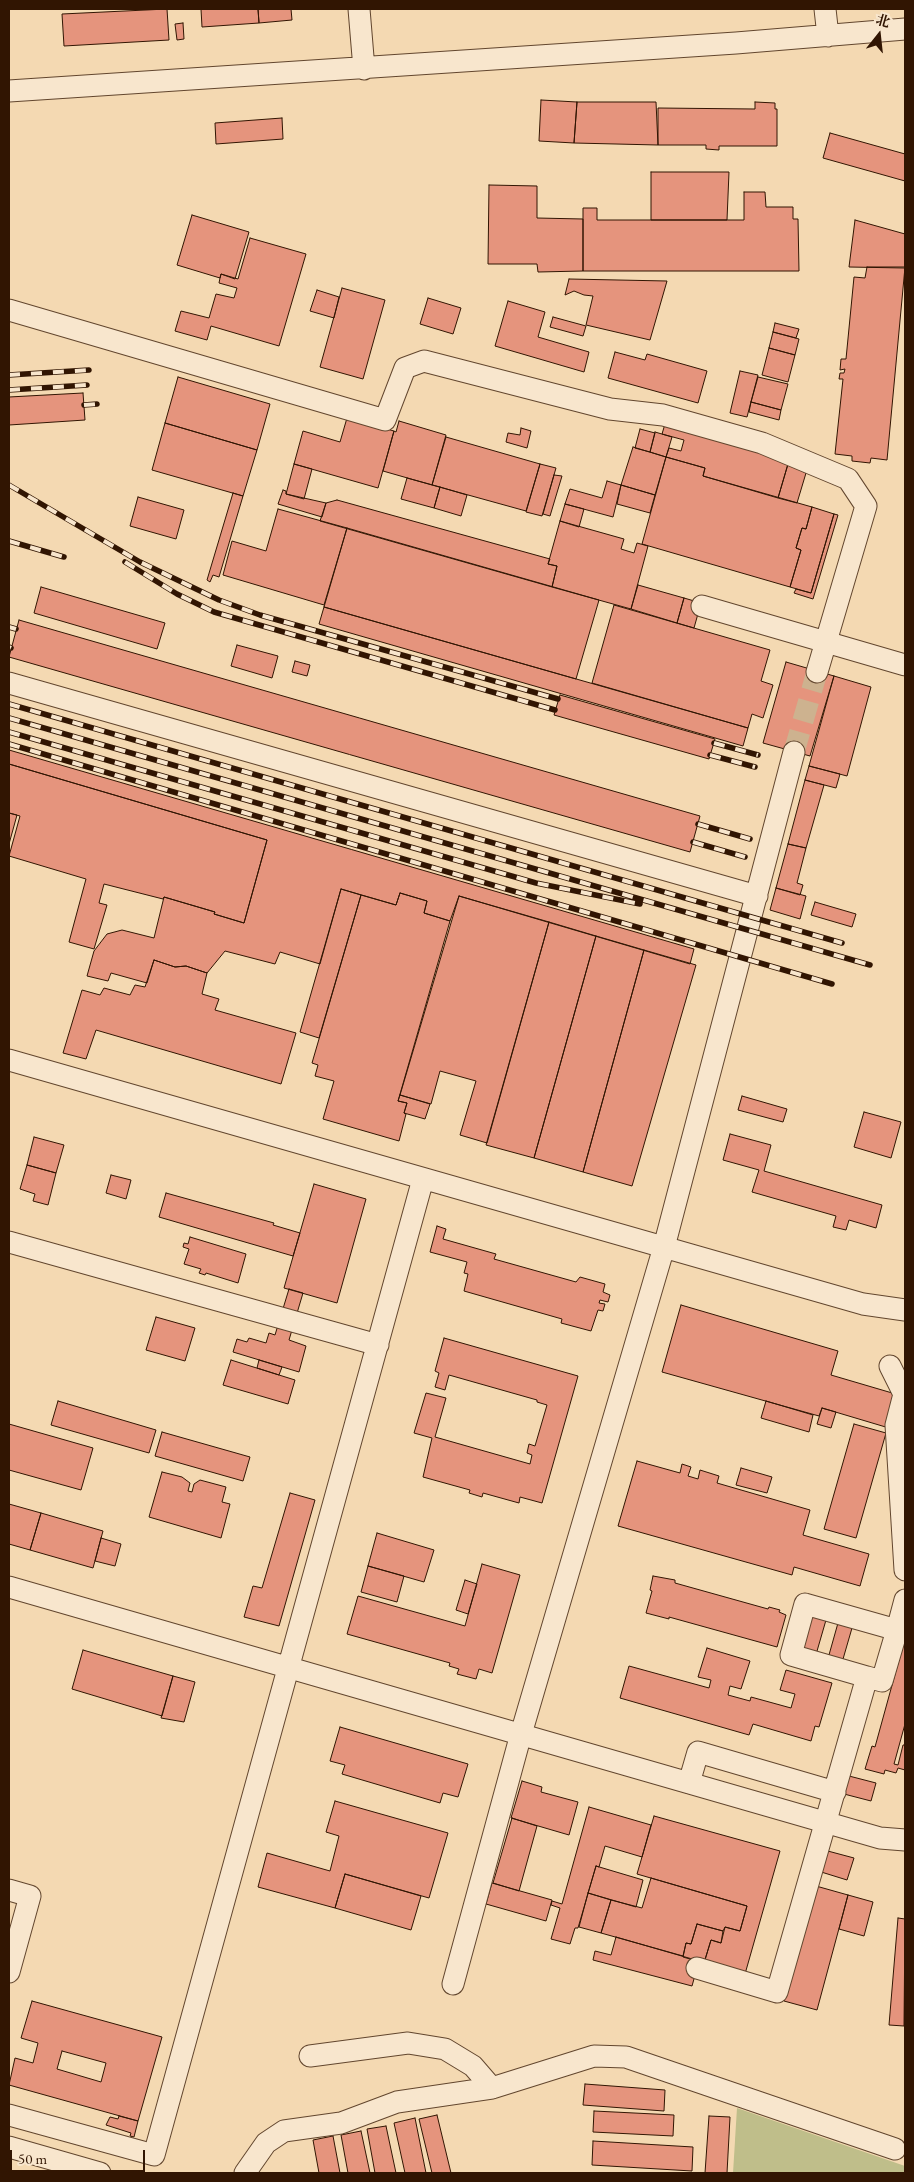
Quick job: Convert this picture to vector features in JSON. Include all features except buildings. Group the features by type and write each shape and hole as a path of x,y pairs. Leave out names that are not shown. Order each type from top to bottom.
{"lane":[{"path":"359,9 364,69"},
{"path":"825,9 828,36"},
{"path":"9,91 364,69 905,29"},
{"path":"9,310 385,420 405,368 424,361 610,409 664,415 762,443 848,479 866,506 817,672"},
{"path":"702,606 905,665"},
{"path":"9,683 757,896"},
{"path":"453,1984 521,1734 664,1247 794,752"},
{"path":"9,1060 864,1304 905,1310"},
{"path":"9,2115 154,2155 424,1179"},
{"path":"9,1242 378,1345"},
{"path":"890,1366 904,1394 896,1425 905,1570"},
{"path":"9,1587 289,1666 826,1823 880,1838 905,1840"},
{"path":"897,1630 805,1604 791,1655 882,1681 897,1630 905,1600"},
{"path":"697,1968 777,1992 867,1677"},
{"path":"688,1783 698,1752 835,1792"},
{"path":"9,1890 30,1896 9,1972"},
{"path":"310,2056 408,2043 444,2049 472,2066 492,2088"},
{"path":"245,2173 266,2143 284,2132 341,2123 397,2102 492,2088 594,2056 626,2057 895,2150"},
{"path":"9,2147 100,2173"}],"shaded area":[{"path":"737,2108 905,2166 905,2173 733,2173"}],"tunnel":[{"path":"794,752 817,672"}],"railway":[{"path":"9,375 89,370"},
{"path":"9,390 87,385"},
{"path":"84,405 97,404"},
{"path":"9,485 140,562 219,600 260,615 558,699"},
{"path":"9,541 64,557"},
{"path":"125,562 177,594 214,612 555,710"},
{"path":"9,627 16,629"},
{"path":"9,704 842,943"},
{"path":"9,718 870,965"},
{"path":"9,732 536,883 640,904"},
{"path":"714,743 758,755"},
{"path":"9,744 832,984"},
{"path":"710,755 755,767"},
{"path":"698,824 750,839"},
{"path":"693,842 745,857"}]}
